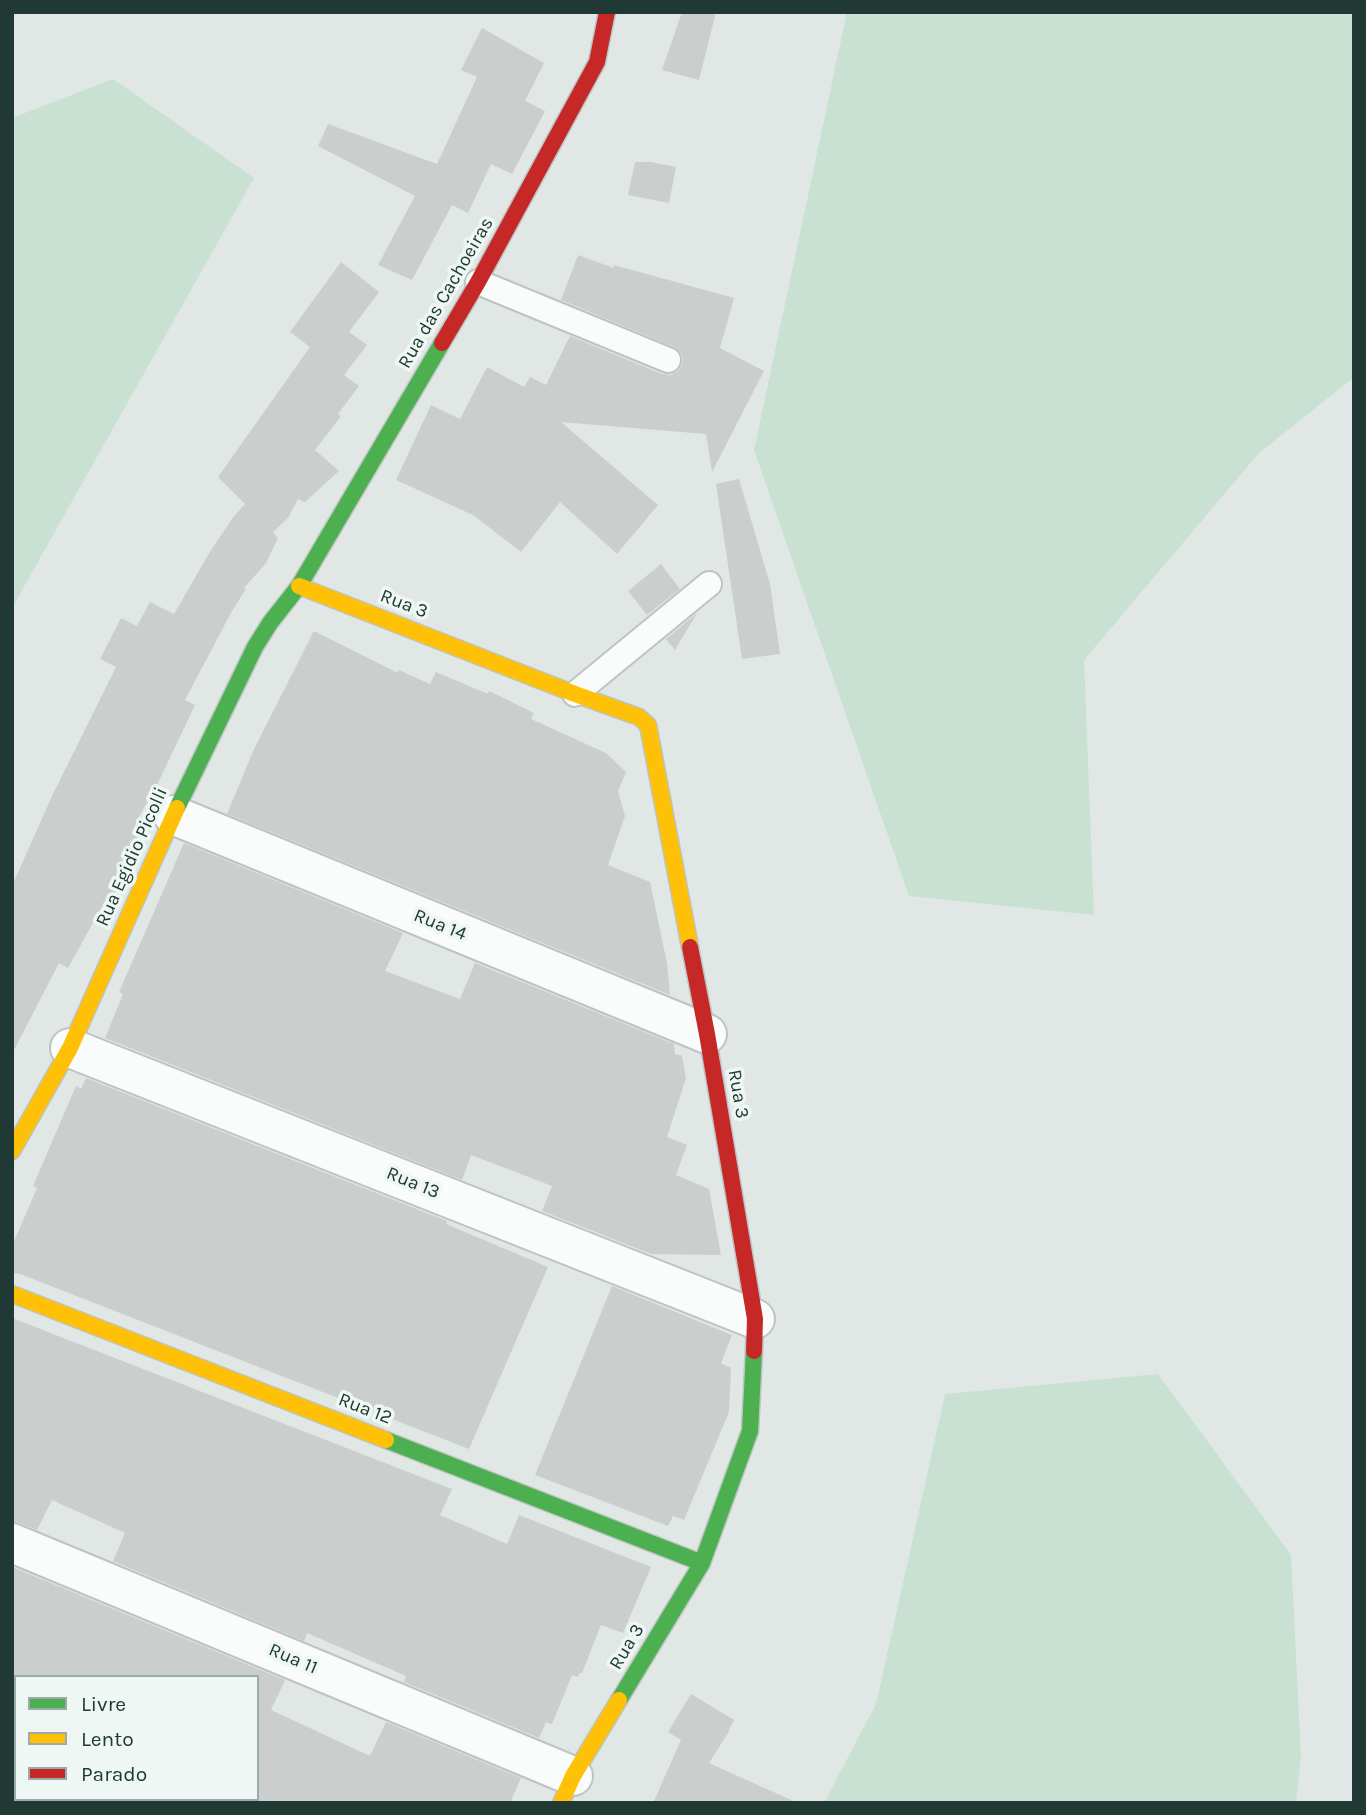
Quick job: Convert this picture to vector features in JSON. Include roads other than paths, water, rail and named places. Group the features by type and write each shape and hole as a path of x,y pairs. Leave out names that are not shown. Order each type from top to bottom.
{"street":[{"name":"Rua das Cachoeiras","path":"299,586 478,282 597,62 607,12"},
{"name":"Rua 3","path":"299,586 639,717 648,725 707,1034 755,1318 750,1431 702,1563 567,1789"},
{"name":"Rua Egidio Picolli","path":"12,1151 70,1048 173,815 255,647 299,586"},
{"name":"Rua 14","path":"173,815 707,1034"},
{"name":"Rua 13","path":"70,1048 755,1318"},
{"name":"Rua 12","path":"12,1294 702,1563"},
{"name":"Rua 11","path":"12,1543 567,1789"}],"lane":[{"path":"478,282 668,360"},
{"path":"575,694 709,584"}]}
